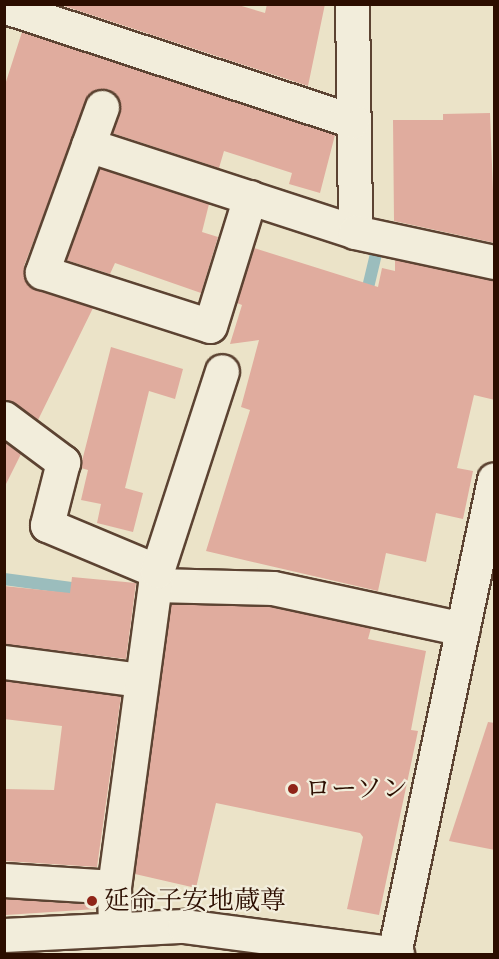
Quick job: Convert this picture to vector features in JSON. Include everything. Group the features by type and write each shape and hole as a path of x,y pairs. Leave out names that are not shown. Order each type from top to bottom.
{"street":[{"path":"352,4 355,232"},
{"path":"6,9 353,121"},
{"path":"102,107 42,272 210,326 250,197"},
{"path":"87,145 355,232 495,261"},
{"path":"115,928 114,887 140,680 156,578 222,371"},
{"path":"4,418 63,462 47,525 156,578 273,588 463,629"},
{"path":"4,935 184,926 395,954 495,479"},
{"path":"4,662 140,680"},
{"path":"4,880 114,887"}],"building":[{"path":"58,4 235,4 265,13 267,4 325,4 308,86"},
{"path":"22,32 335,135 320,193 289,184 292,173 224,151 219,168 112,133 120,113 117,95 108,89 90,93 24,266 28,284 36,290 93,308 38,420 4,400 4,88"},
{"path":"490,113 495,243 394,221 393,120 443,120 443,114"},
{"path":"100,168 209,204 202,232 218,237 201,293 115,263 110,274 66,260"},
{"path":"254,248 378,287 382,268 395,271 395,260 495,280 495,400 474,395 457,468 473,471 463,519 436,513 426,562 386,553 378,591 206,551 250,410 241,407 259,340 230,344 242,305 237,303"},
{"path":"111,347 183,369 175,399 149,391 125,488 143,493 133,532 97,523 101,504 81,500 88,470 81,468 81,465"},
{"path":"4,442 21,454 4,488"},
{"path":"72,577 136,583 126,659 4,644 4,586 70,593"},
{"path":"171,604 271,607 371,628 368,639 426,651 411,730 418,731 379,915 347,909 363,837 360,833 216,803 196,888 135,874"},
{"path":"4,681 121,696 97,867 5,861 4,789 54,790 62,726 4,719"},
{"path":"488,722 495,723 495,850 449,841"},
{"path":"6,899 96,905 96,909 6,915"}],"waterway":[{"path":"365,300 376,254"},
{"path":"4,579 86,590"}],"place":[{"name":"ローソン","path":"293,789"},
{"name":"延命子安地蔵尊","path":"92,901"}]}
